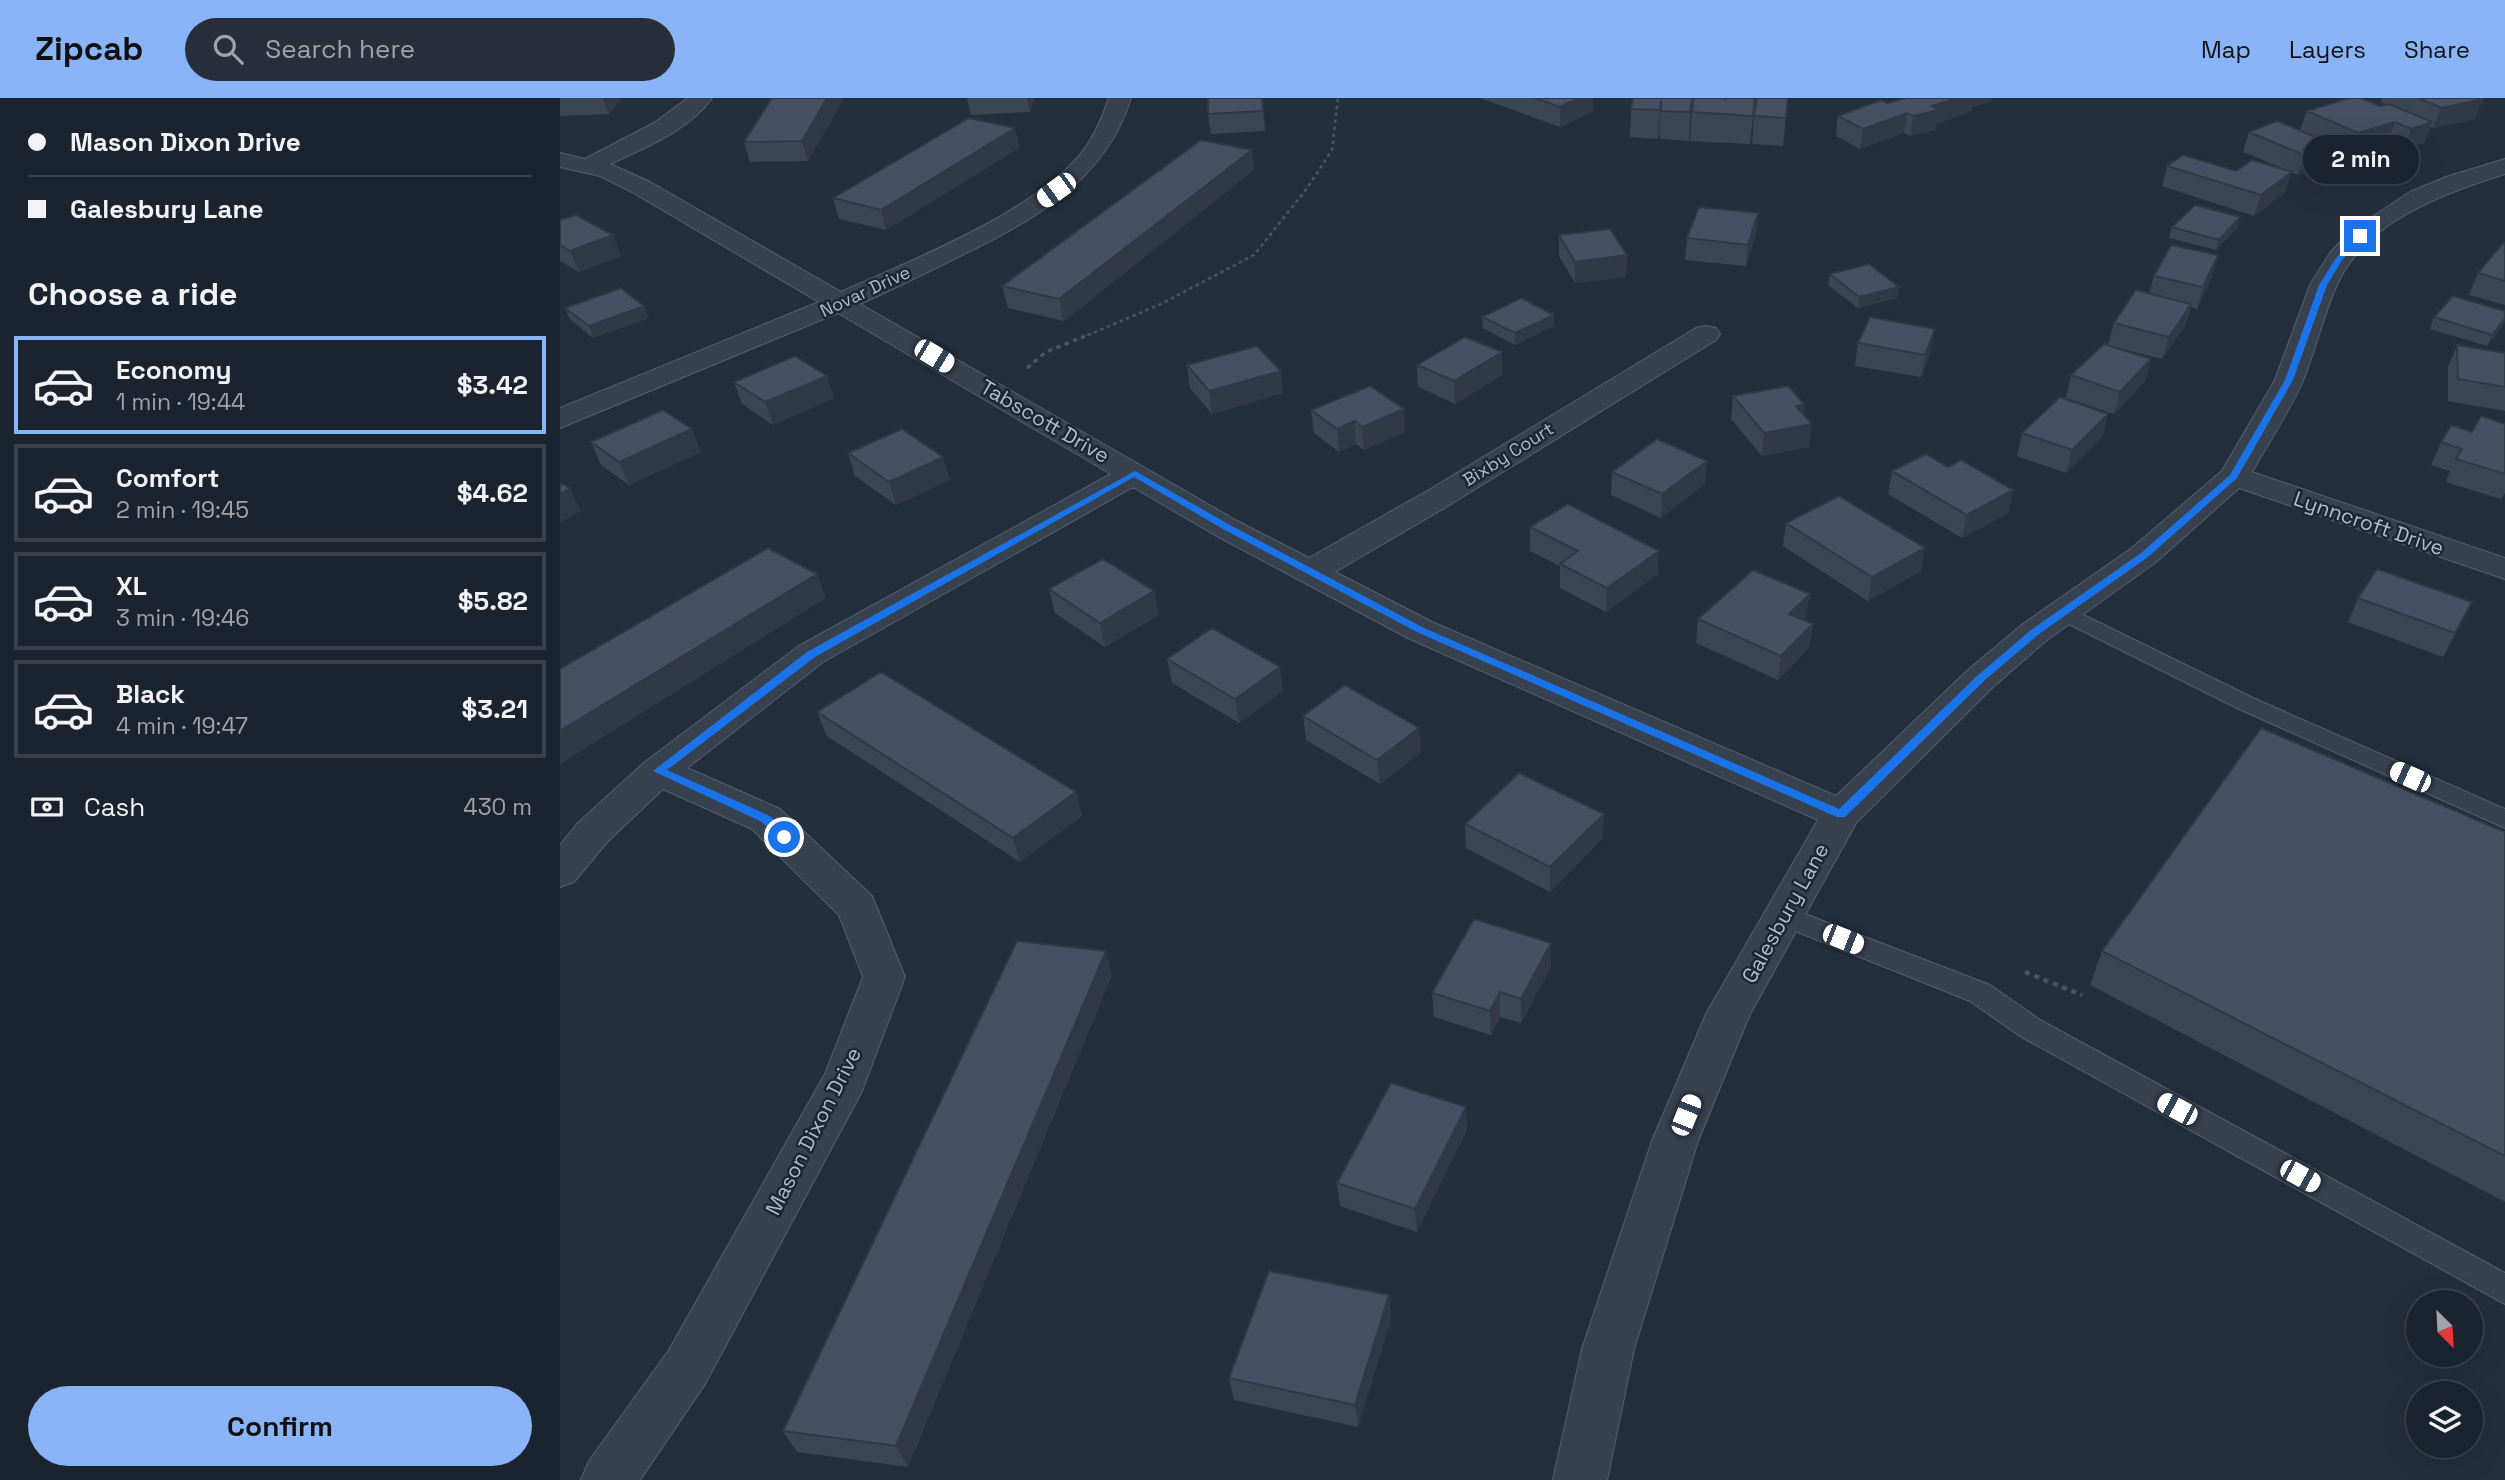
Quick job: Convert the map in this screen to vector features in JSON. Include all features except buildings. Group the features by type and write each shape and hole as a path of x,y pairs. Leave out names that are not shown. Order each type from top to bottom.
{"street":[{"path":"574,163 658,130 701,98"},
{"name":"Novar Drive","path":"560,419 844,303 980,238 1022,214 1056,190 1083,166 1110,128 1120,98"},
{"name":"Tabscott Drive","path":"574,163 641,187 1226,527 1420,630 1841,814"},
{"name":"Galesbury Lane","path":"1580,1480 1608,1349 1675,1141 1728,1014 1841,814 1981,678 2035,632 2144,555 2234,476 2289,380 2323,285 2339,259 2360,236 2400,208 2455,182 2505,166"},
{"name":"Bixby Court","path":"1310,572 1440,497 1706,334"},
{"path":"560,872 593,832 658,771 811,654 1135,474"},
{"name":"Lynncroft Drive","path":"2234,476 2505,569"},
{"name":"Mason Dixon Drive","path":"608,1480 687,1367 846,1078 884,977 857,907 766,819 658,771"}],"lane":[{"path":"2063,612 2245,703 2505,819"},
{"path":"1783,916 1980,993 2030,1028 2505,1289"}],"path":[{"path":"1026,369 1046,352 1161,304 1254,255 1308,187 1332,150 1338,98"}],"route":[{"path":"784,837 766,819 658,771 811,654 1135,474 1226,527 1420,630 1841,814 1981,678 2035,632 2144,555 2234,476 2289,380 2323,285 2339,259 2360,236"}]}
